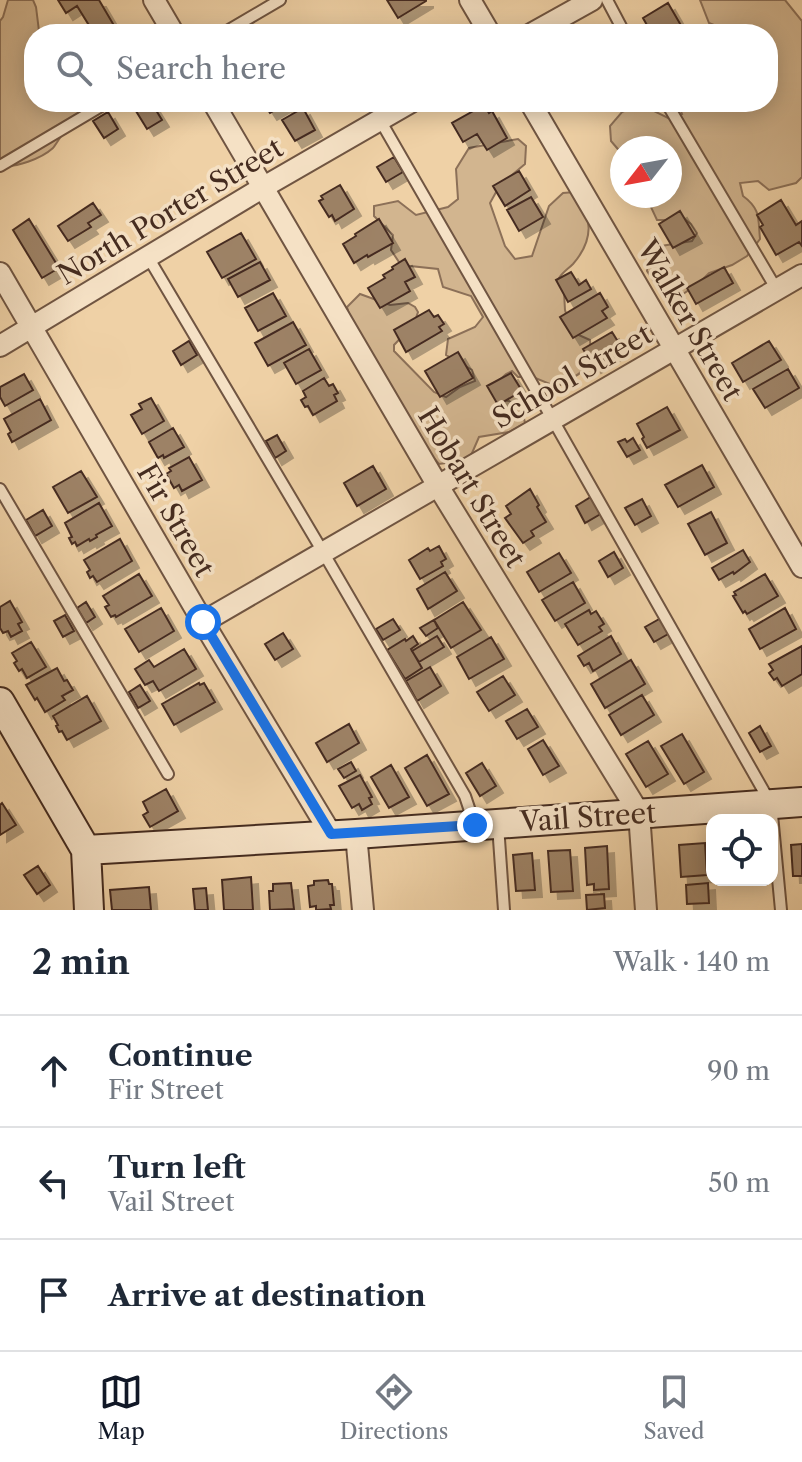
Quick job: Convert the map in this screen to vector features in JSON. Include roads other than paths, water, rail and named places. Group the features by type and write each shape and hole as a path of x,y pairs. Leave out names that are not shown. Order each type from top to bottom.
{"street":[{"path":"154,0 168,24"},
{"path":"470,0 484,24"},
{"path":"549,24 592,0"},
{"name":"Hobart Street","path":"219,112 438,486 639,813 646,910"},
{"name":"North Porter Street","path":"0,346 394,112"},
{"name":"Walker Street","path":"536,112 802,567"},
{"name":"Fir Street","path":"0,273 203,622 344,834 363,910"},
{"name":"School Street","path":"203,622 801,279"},
{"path":"0,702 86,850 89,910"},
{"name":"Vail Street","path":"86,850 802,802"}],"lane":[{"path":"239,24 280,0"},
{"path":"607,0 620,24"},
{"path":"0,166 91,112"},
{"path":"672,112 777,290"},
{"path":"380,120 771,804 781,910"},
{"path":"148,257 465,796 487,824 504,910"},
{"path":"0,489 168,774"}]}
